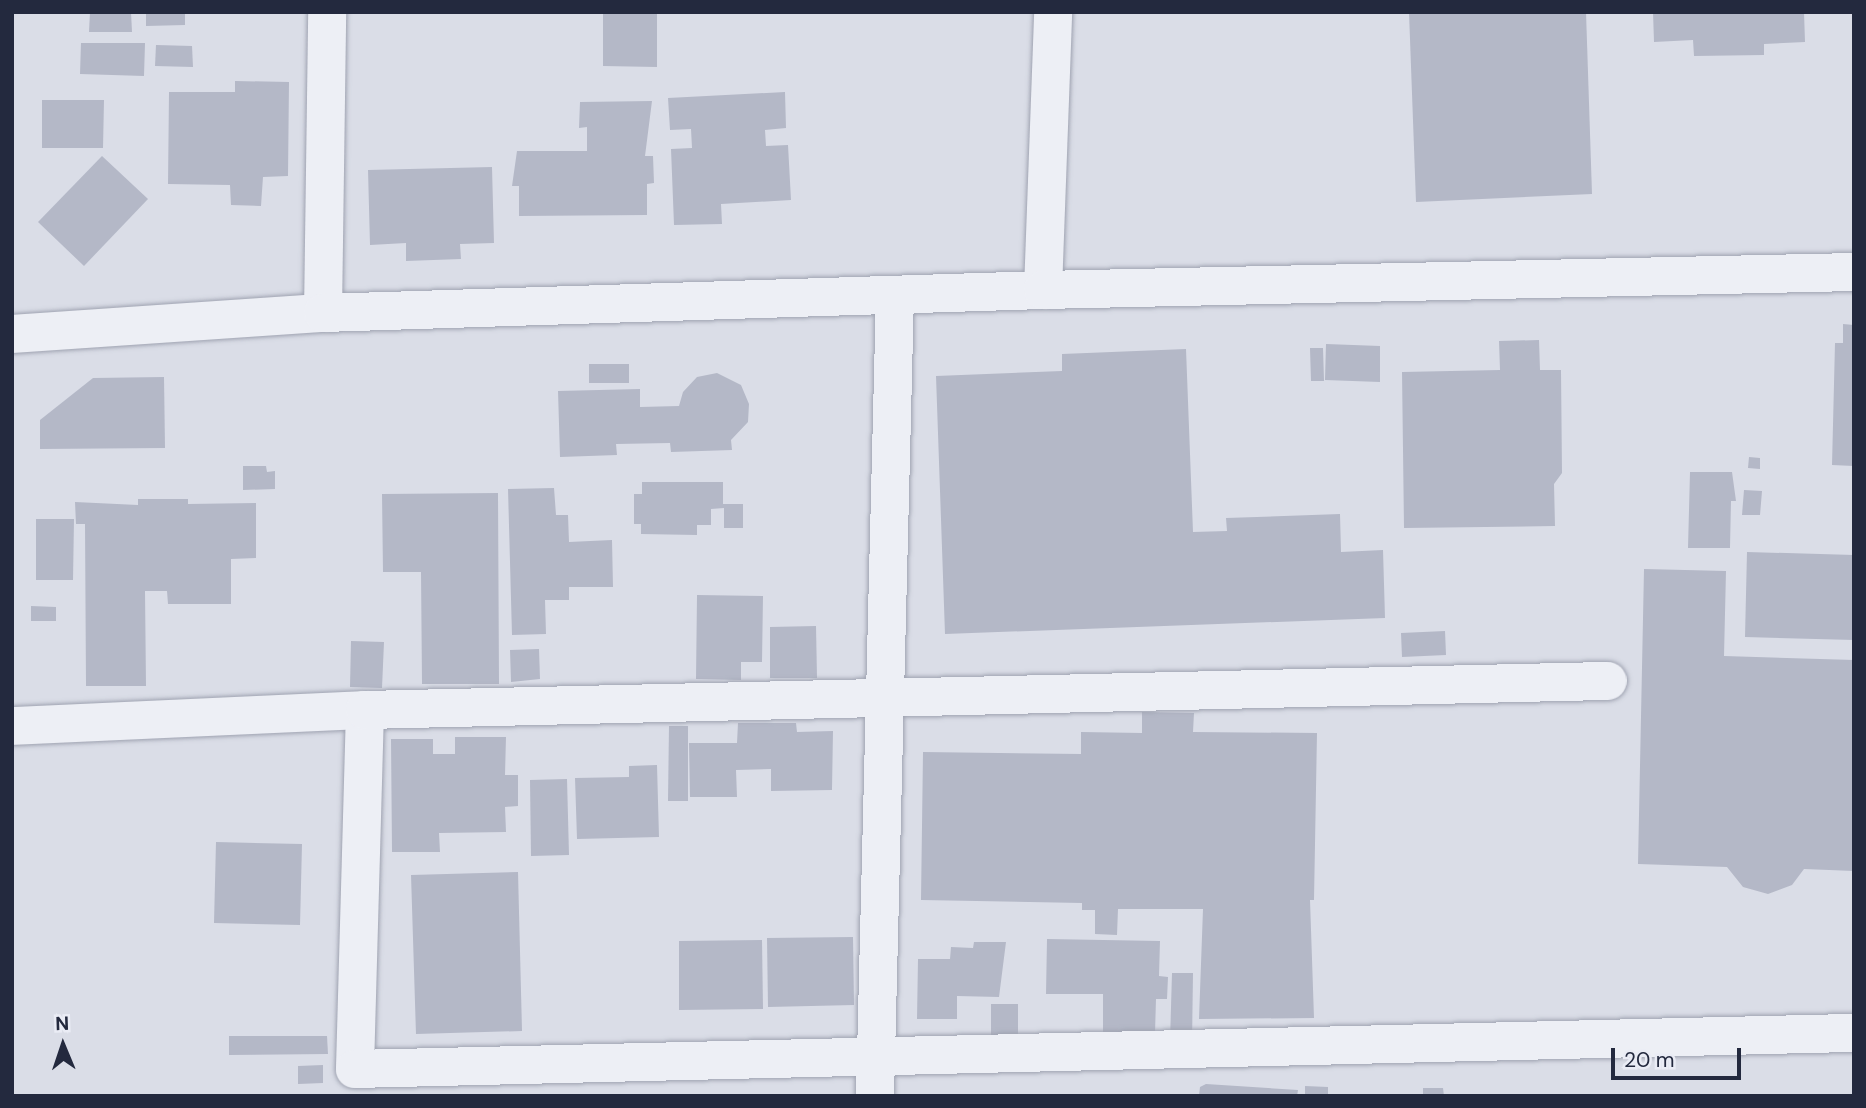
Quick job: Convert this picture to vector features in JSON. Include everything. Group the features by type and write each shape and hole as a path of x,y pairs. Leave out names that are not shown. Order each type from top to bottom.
{"street":[{"path":"323,313 327,12"},
{"path":"1043,290 1053,12"},
{"path":"12,334 323,313 1043,290 1854,272"},
{"path":"875,1096 895,295"},
{"path":"12,726 366,710 1608,681"},
{"path":"366,710 355,1069 1854,1033"}],"building":[{"path":"90,12 131,12 132,32 89,32"},
{"path":"146,12 185,12 185,25 146,26"},
{"path":"603,12 657,12 657,67 603,66"},
{"path":"1409,12 1586,12 1592,194 1416,202"},
{"path":"1653,12 1804,12 1805,42 1764,44 1764,55 1694,56 1693,40 1654,42"},
{"path":"81,43 145,43 144,76 80,74"},
{"path":"156,45 192,46 193,67 155,66"},
{"path":"235,81 289,82 288,176 263,177 261,206 231,205 230,185 168,184 169,92 235,92"},
{"path":"785,92 786,128 765,130 766,146 788,145 791,200 721,204 722,224 674,225 671,149 692,148 691,129 670,130 668,98"},
{"path":"42,100 104,100 103,148 42,148"},
{"path":"652,101 645,156 653,156 654,183 647,184 647,215 519,216 519,186 512,186 517,151 587,151 587,127 579,128 580,102"},
{"path":"102,156 148,199 84,266 38,222"},
{"path":"492,167 494,243 460,244 461,259 406,261 406,243 370,245 368,170"},
{"path":"1843,324 1854,325 1854,466 1832,465 1835,343 1843,343"},
{"path":"1539,340 1540,370 1561,370 1562,473 1554,484 1555,526 1404,528 1402,372 1500,370 1499,341"},
{"path":"1326,344 1380,346 1380,382 1325,380"},
{"path":"1310,348 1323,348 1324,381 1311,381"},
{"path":"1186,349 1193,532 1227,531 1226,518 1340,514 1341,552 1383,550 1385,618 945,634 936,376 1062,371 1062,354"},
{"path":"589,364 629,364 629,383 589,383"},
{"path":"717,373 741,385 749,404 748,422 731,440 732,450 671,452 670,443 616,444 617,455 560,457 558,391 640,389 640,407 679,406 683,392 697,377"},
{"path":"164,377 165,448 40,449 40,420 93,378"},
{"path":"1749,457 1760,458 1760,469 1748,468"},
{"path":"243,466 266,466 267,472 275,471 275,489 243,490"},
{"path":"1690,472 1732,472 1736,501 1731,501 1730,548 1688,548"},
{"path":"642,482 723,482 723,504 743,504 743,528 724,528 724,508 711,509 711,525 697,525 697,535 641,534 641,524 634,524 634,494 642,494"},
{"path":"554,488 556,515 568,515 569,542 612,540 613,587 569,587 569,600 545,600 546,634 512,635 508,489"},
{"path":"1744,490 1762,491 1760,515 1742,515"},
{"path":"498,493 499,684 422,684 421,572 383,572 382,494"},
{"path":"138,499 188,499 188,504 256,503 256,558 231,559 231,604 168,604 167,591 145,591 146,686 86,686 85,524 76,524 75,502 138,505"},
{"path":"36,519 74,519 73,580 36,580"},
{"path":"1747,552 1854,555 1854,640 1745,637"},
{"path":"1644,569 1726,571 1724,656 1854,660 1854,871 1804,869 1792,885 1768,894 1743,887 1727,867 1638,864"},
{"path":"697,595 763,596 762,662 741,662 741,680 696,679"},
{"path":"31,606 56,607 56,621 31,621"},
{"path":"816,626 817,678 770,678 770,627"},
{"path":"1445,631 1446,655 1402,657 1401,633"},
{"path":"351,641 384,642 382,688 350,687"},
{"path":"539,649 540,679 511,682 510,650"},
{"path":"1142,712 1194,713 1193,732 1317,733 1314,900 1310,900 1314,1018 1199,1019 1203,909 1118,909 1117,935 1095,934 1095,910 1082,910 1082,903 921,900 923,752 1081,754 1081,732 1142,733"},
{"path":"738,723 796,723 797,732 833,731 832,790 771,791 771,769 736,770 737,797 690,797 689,743 737,743"},
{"path":"669,726 688,726 688,801 668,801"},
{"path":"455,737 506,737 505,775 518,775 518,806 505,807 506,832 439,833 440,852 392,852 391,739 433,739 433,754 455,754"},
{"path":"657,765 659,837 577,839 575,778 629,777 629,766"},
{"path":"567,779 569,855 531,856 530,780"},
{"path":"216,842 302,844 300,925 214,923"},
{"path":"518,872 522,1031 416,1034 411,875"},
{"path":"853,937 854,1005 768,1007 767,938"},
{"path":"1047,939 1160,941 1159,976 1168,977 1167,999 1156,999 1155,1033 1103,1033 1103,994 1046,994"},
{"path":"762,940 763,1009 679,1010 679,941"},
{"path":"974,942 1006,942 999,997 957,996 957,1019 917,1019 918,959 950,959 951,947 973,948"},
{"path":"1172,973 1193,973 1192,1043 1170,1042"},
{"path":"991,1004 1018,1004 1018,1035 991,1035"},
{"path":"229,1036 327,1036 328,1054 229,1055"},
{"path":"323,1065 323,1083 298,1084 298,1066"},
{"path":"1206,1084 1298,1090 1297,1096 1199,1096 1200,1087"},
{"path":"1305,1086 1328,1087 1328,1096 1305,1096"},
{"path":"1423,1088 1443,1088 1444,1096 1423,1096"}]}
